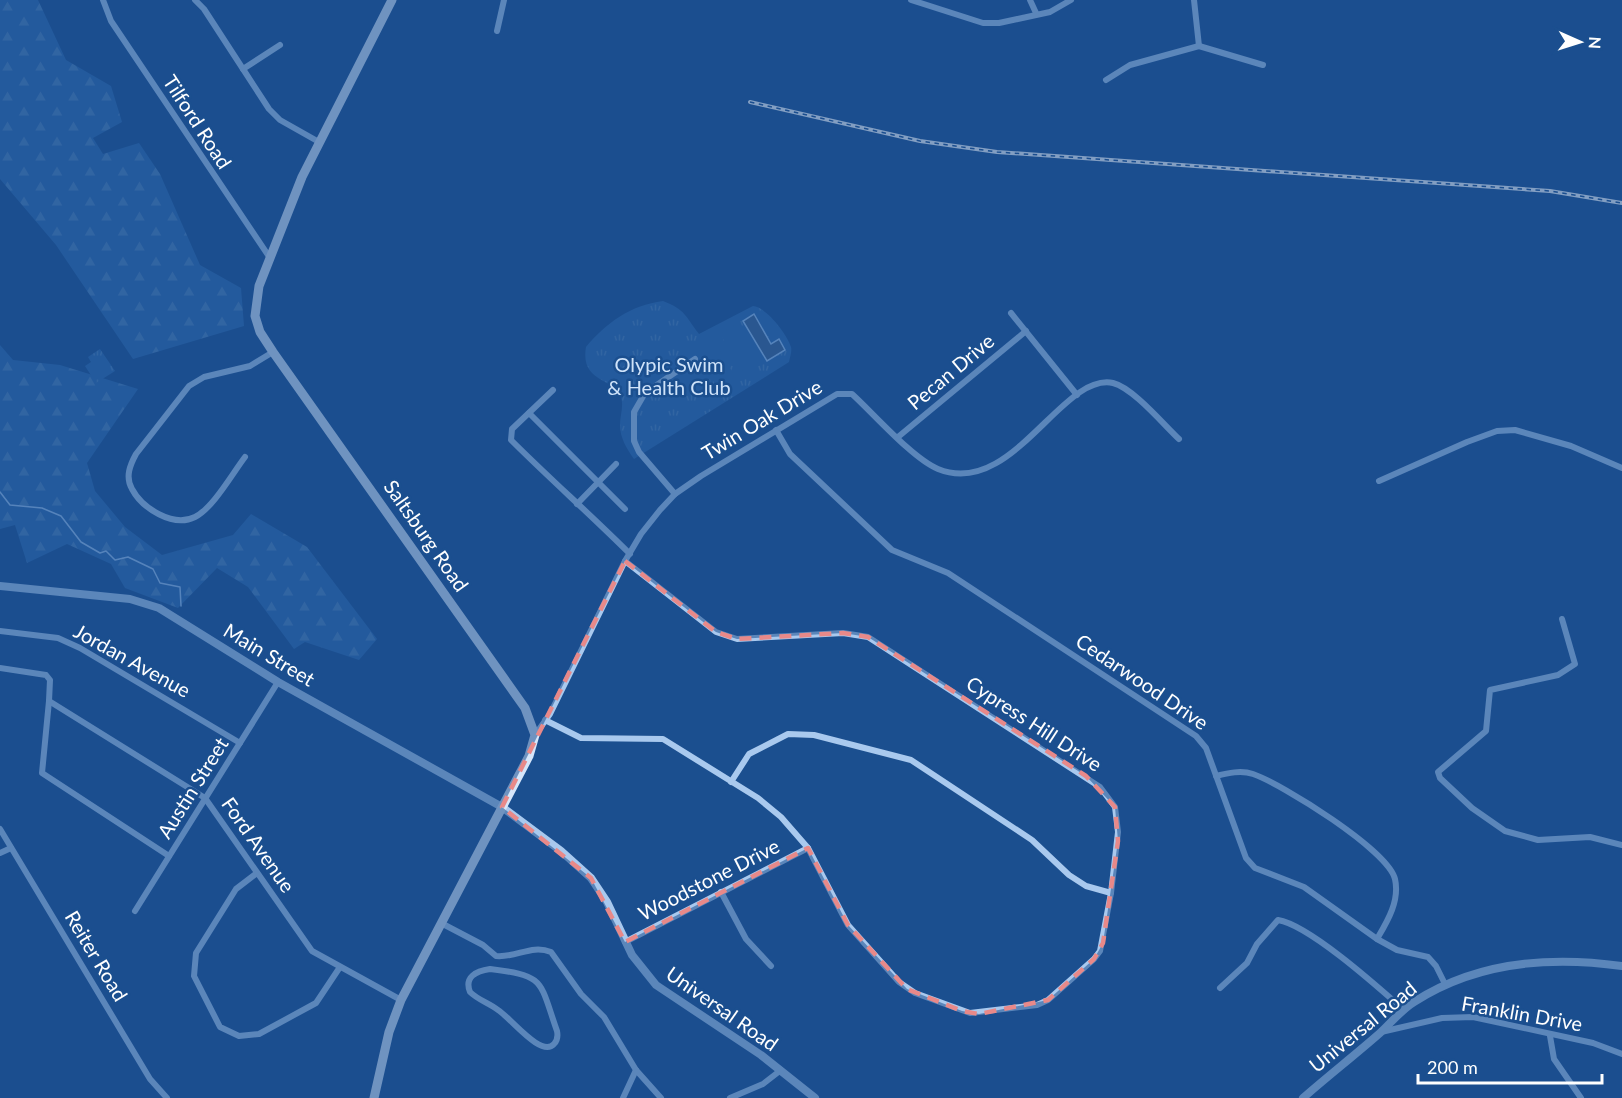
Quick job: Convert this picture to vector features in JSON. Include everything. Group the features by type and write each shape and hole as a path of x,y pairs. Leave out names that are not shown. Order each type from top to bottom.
{"main road":[{"name":"Saltsburg Road","path":"392,0 319,142 270,258 257,292 254,310 260,332 273,352 525,708 535,735"},
{"path":"374,1098 389,1032 401,1000 531,754 535,735"}],"street":[{"name":"Tilford Road","path":"104,0 111,21 270,258"},
{"path":"195,0 204,9 268,109 280,120 319,142"},
{"path":"497,31 504,0"},
{"path":"911,0 925,2 983,23 999,23 1050,12 1071,0"},
{"path":"1030,0 1036,14"},
{"path":"1194,0 1199,46"},
{"path":"243,69 280,45"},
{"path":"1106,80 1130,66 1199,46 1263,65"},
{"path":"1011,313 1077,395"},
{"name":"Pecan Drive","path":"898,437 1026,331"},
{"path":"245,457 204,511 193,518 171,519 159,514 138,497 129,482 129,465 189,386 204,377 250,366 273,352"},
{"path":"675,494 639,452 634,441 634,412 645,393 695,359"},
{"name":"Twin Oak Drive","path":"535,735 545,720 625,561 642,533 675,494 837,394 852,394 936,469 964,475 1004,459 1077,395 1093,385 1114,384 1125,389 1179,439"},
{"path":"554,390 511,432 511,440 630,554"},
{"path":"529,413 625,509"},
{"name":"Cedarwood Drive","path":"776,430 790,454 892,550 948,573 1196,736 1206,748 1246,858 1255,868 1304,887 1377,939 1397,950 1420,953 1428,957 1436,966 1445,984"},
{"path":"1379,481 1467,442 1497,431 1515,430 1571,446 1622,468"},
{"path":"577,504 616,464"},
{"name":"Cypress Hill Drive","path":"545,720 581,738 663,739 758,798 781,817 808,848 848,925 899,982 915,993 970,1013 1037,1005 1059,993 1100,951 1111,893 1118,841 1118,819 1109,799 1100,787 868,637 843,633 737,639 716,632 625,561"},
{"name":"Main Street","path":"0,586 130,599 159,608 278,682 502,807"},
{"path":"1562,619 1575,664 1558,675 1490,690 1486,731 1438,772 1440,778 1472,808 1504,831 1538,840 1590,837 1622,845"},
{"name":"Jordan Avenue","path":"0,631 58,638 80,648 240,743"},
{"path":"0,668 46,675 50,680 42,773 169,856"},
{"name":"Austin Street","path":"135,911 278,682"},
{"name":"Ford Avenue","path":"49,700 205,798 312,951 401,1000"},
{"path":"731,782 749,754 788,734 814,735 910,760 1032,840 1069,875 1086,886 1111,893"},
{"path":"1216,776 1244,772 1254,774 1329,815 1382,861 1392,872 1395,887 1393,911 1377,939"},
{"name":"Universal Road","path":"502,807 561,851 591,878 603,895 625,942 640,967 656,985 781,1070 815,1098"},
{"name":"Reiter Road","path":"0,829 150,1079 167,1098"},
{"path":"0,854 11,848"},
{"name":"Woodstone Drive","path":"625,942 808,848"},
{"path":"257,873 236,889 196,953 194,976 220,1027 239,1036 259,1034 316,1003 340,967"},
{"path":"721,892 742,933 771,966"},
{"path":"1220,988 1246,963 1257,944 1278,920 1290,923 1302,930 1373,983 1404,1010"},
{"path":"441,922 483,945 493,955 515,955 532,948 551,952 581,994 604,1017 636,1070 661,1098"},
{"path":"490,969 493,955"},
{"name":"Universal Road","path":"1303,1098 1404,1010 1445,984 1479,971 1505,966 1569,962 1622,966"},
{"path":"490,969 523,973 539,983 557,1031 557,1039 552,1046 544,1048 536,1045 509,1018 470,992 468,985 470,977 481,970 490,969"},
{"name":"Franklin Drive","path":"1380,1032 1458,1017 1473,1017 1550,1036 1593,1043 1622,1054"},
{"path":"1550,1036 1554,1059 1581,1098"},
{"path":"623,1098 636,1070"},
{"path":"730,1098 763,1084 781,1070"},
{"path":"631,1083 646,1081"}],"highlighted area":[{"path":"625,561 716,632 737,639 843,633 868,637 1086,776 1115,807 1118,841 1103,943 1094,959 1048,1000 979,1014 962,1011 907,989 848,925 808,848 625,942 591,878 502,807"}],"green space":[{"path":"0,0 38,0 66,60 111,86 122,122 93,138 103,154 139,143 160,174 200,265 241,288 244,326 133,359 56,245 0,179"},
{"name":"Olypic Swim & Health Club","path":"663,301 681,311 699,334 753,306 758,308 770,316 781,329 791,347 791,354 789,362 634,459 621,434 621,397 612,386 588,367 585,359 586,347 602,330 630,311 640,306"},
{"path":"737,324 741,325 761,359 745,371 740,369 722,337 723,332"},
{"path":"710,340 715,342 734,375 732,379 717,387 695,352"},
{"path":"0,345 13,360 60,365 138,389 87,463 95,491 125,527 162,555 233,535 251,514 307,547 377,639 359,660 305,642 294,649 248,587 217,568 178,608 125,588 111,564 67,544 27,563 15,525 0,529"},
{"path":"100,349 115,371 96,383 85,366 91,362 88,357"}],"shaded area":[{"path":"754,314 771,344 779,339 785,350 767,361 743,321"}],"waterway":[{"path":"0,492 10,505 42,508 61,516 81,542 100,553 106,551 115,560 128,557 153,569 160,583 180,587 181,606"}],"railway":[{"path":"750,102 920,141 997,152 1550,191 1622,203"}]}
